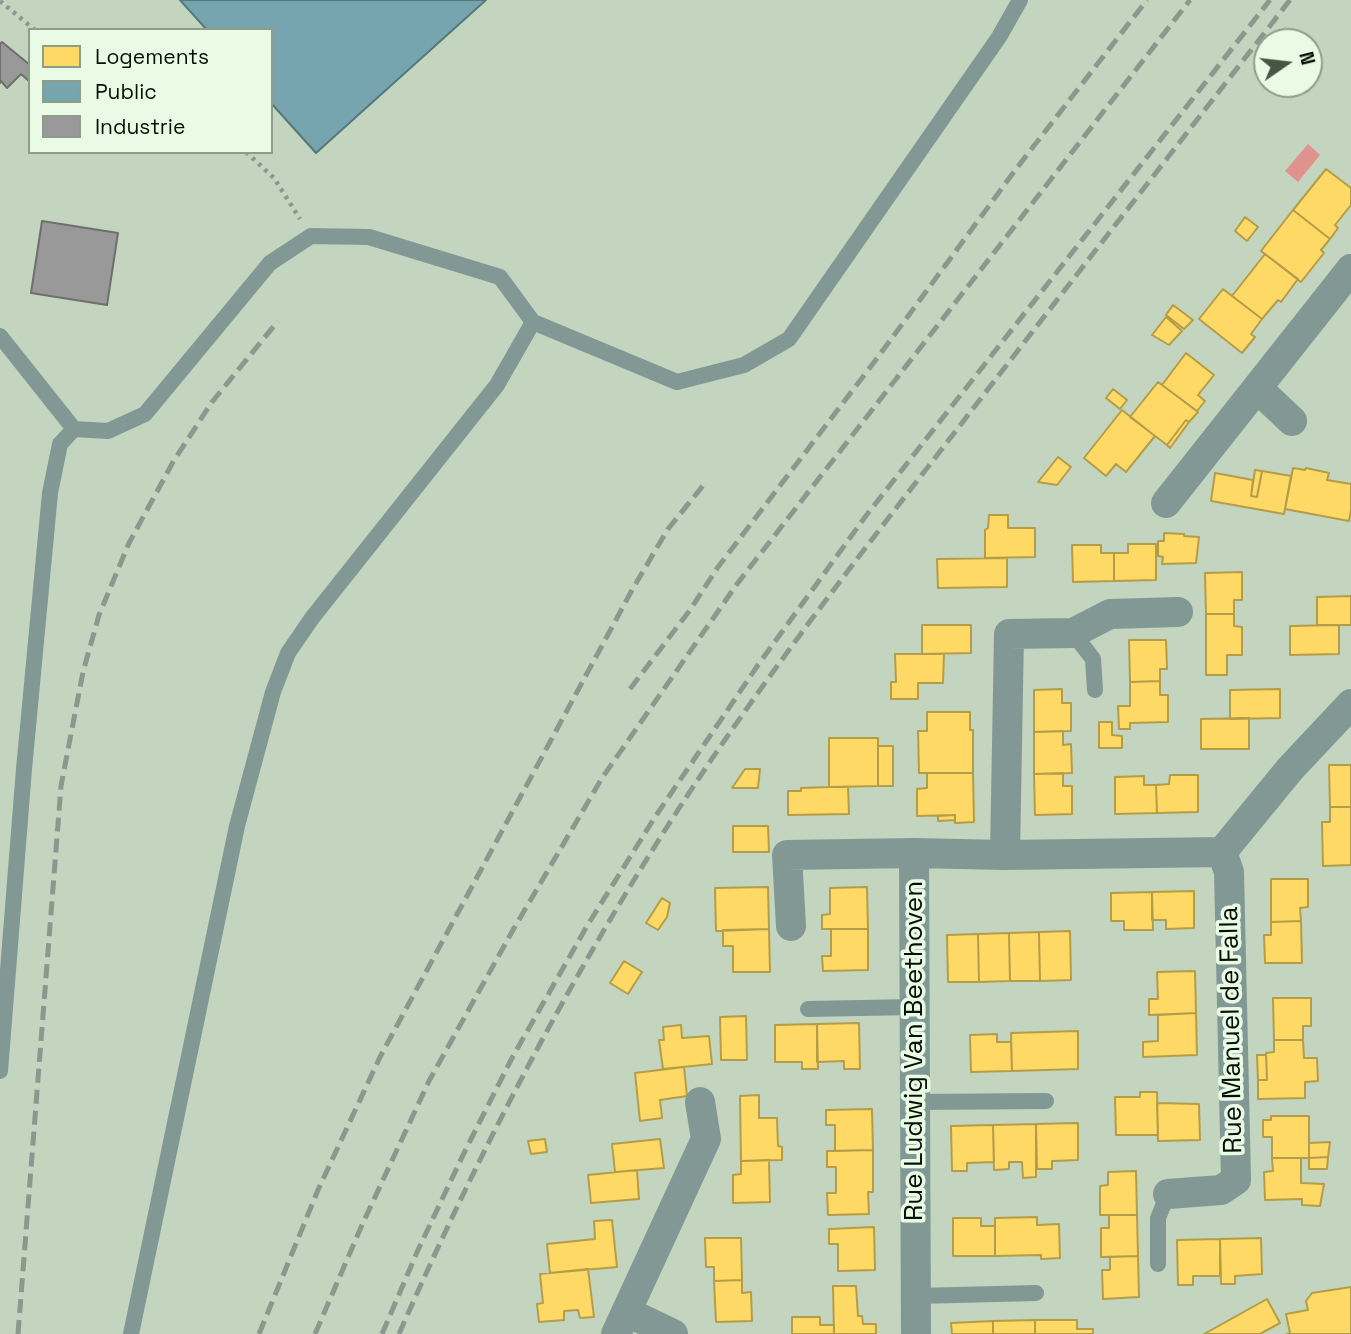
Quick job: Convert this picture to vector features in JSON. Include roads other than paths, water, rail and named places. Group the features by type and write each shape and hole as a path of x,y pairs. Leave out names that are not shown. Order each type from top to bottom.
{"street":[{"path":"1166,503 1351,269"},
{"path":"1257,388 1292,421"},
{"path":"1005,855 1009,634 1073,633 1110,614 1178,612"},
{"path":"1222,852 1290,769 1351,704"},
{"name":"Rue Ludwig Van Beethoven","path":"916,1334 914,853 1005,855 1222,852"},
{"name":"Rue Manuel de Falla","path":"1168,1194 1221,1190 1236,1180 1229,872 1222,852"},
{"path":"791,926 787,855 914,853"},
{"path":"673,1334 622,1323 706,1139 700,1102"}],"lane":[{"path":"0,336 74,429 108,431 145,414 270,262 311,236 369,237 500,277 533,322 677,382 744,365 789,339 999,37 1020,0"},
{"path":"131,1334 237,826 273,692 288,653 312,618 497,385 533,322"},
{"path":"0,1071 24,769 50,493 60,444 74,429"},
{"path":"1073,633 1093,659 1094,690"},
{"path":"808,1009 915,1007"},
{"path":"915,1102 1046,1101"},
{"path":"1158,1264 1158,1218 1168,1194"},
{"path":"916,1296 1036,1293"}],"railway":[{"path":"630,689 1016,169 1147,0"},
{"path":"315,1334 429,1081 602,778 737,584 1190,0"},
{"path":"382,1334 418,1250 512,1058 587,926 655,817 758,665 865,517 1270,0"},
{"path":"399,1334 490,1139 557,1012 629,888 699,779 764,684 833,591 1290,0"},
{"path":"18,1334 61,786 83,672 99,615 129,543 173,462 212,402 278,321"},
{"path":"259,1334 318,1190 380,1057 632,590 668,529 706,482"}]}
